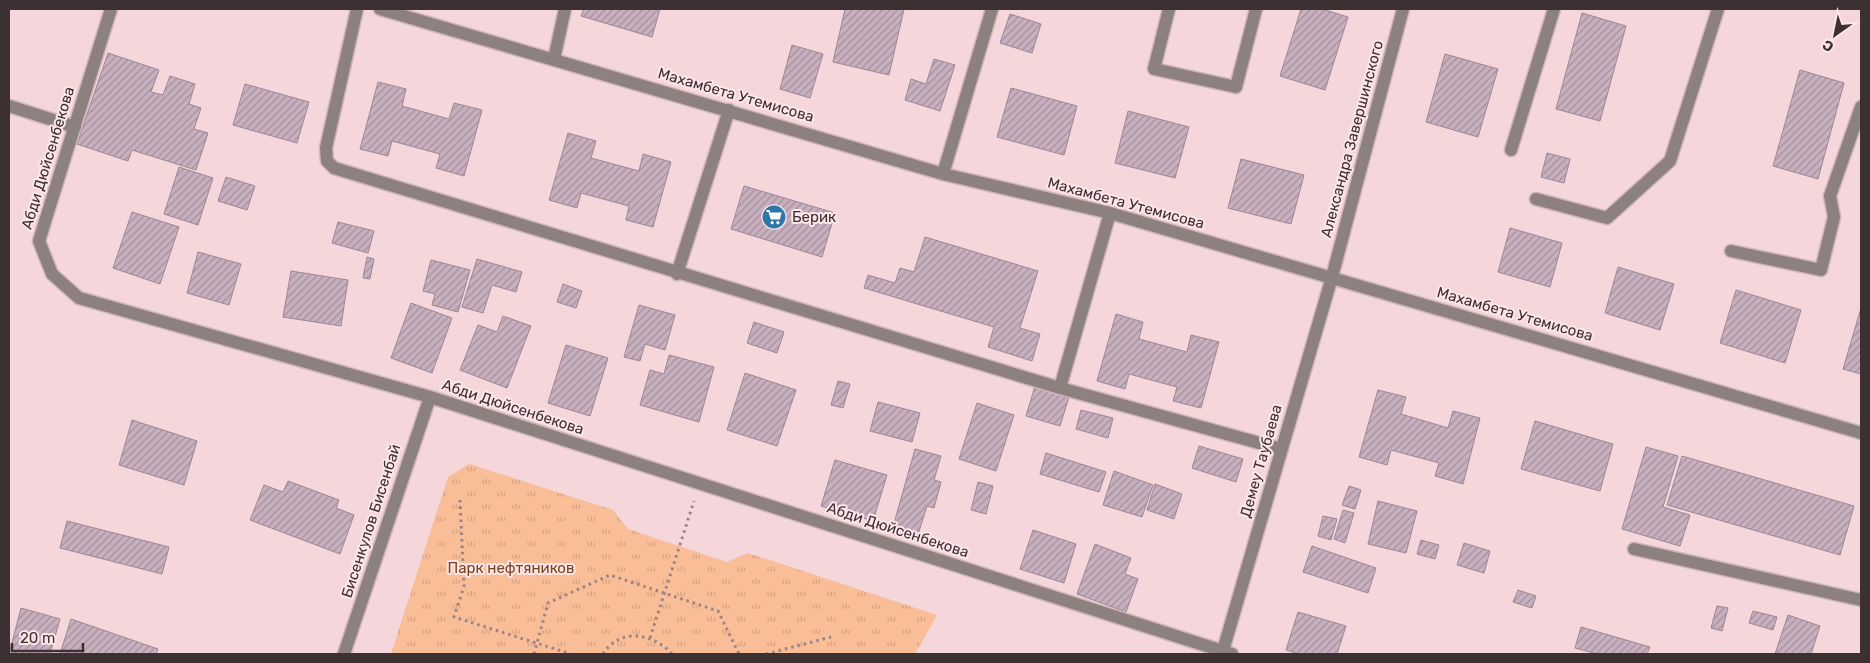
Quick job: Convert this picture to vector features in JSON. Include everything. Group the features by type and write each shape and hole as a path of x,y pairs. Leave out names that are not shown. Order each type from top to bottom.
{"street":[{"name":"Абди Дюйсенбекова","path":"111,9 40,241 52,274 79,298 430,397 1226,653"},
{"path":"357,9 326,148 327,161 334,168 677,274 1060,388 1281,450"},
{"name":"Махамбета Утемисова","path":"380,9 943,174 1110,213 1861,433"},
{"path":"554,59 565,9"},
{"path":"943,174 992,9"},
{"path":"1169,9 1154,69 1236,87 1256,9"},
{"name":"Александра Завершинского","path":"1332,277 1403,9"},
{"path":"1511,150 1554,9"},
{"path":"1536,199 1607,218 1670,161 1718,9"},
{"path":"9,106 74,127"},
{"path":"1731,252 1821,270 1834,217 1830,196 1861,107"},
{"path":"677,274 728,110"},
{"path":"1060,388 1110,213"},
{"name":"Демеу Таубаева","path":"1226,653 1281,450 1332,277"},
{"name":"Бисенкулов Бисенбай","path":"344,654 430,397"},
{"path":"1634,548 1861,600"}],"path":[{"path":"650,638 699,484"},
{"path":"460,500 464,586 454,617 571,654"},
{"path":"534,654 548,604 610,575 718,611 738,654"},
{"path":"603,654 614,643 625,637 638,635 663,644 672,654"},
{"path":"766,654 831,637"}],"green space":[{"name":"Парк нефтяников","path":"469,464 613,510 628,529 727,562 748,553 937,615 915,654 391,654 448,477"}],"building":[{"path":"584,9 660,9 652,37 581,16"},
{"path":"845,9 904,9 889,75 833,62"},
{"path":"1301,9 1322,9 1348,17 1325,90 1280,76"},
{"path":"1582,13 1626,26 1600,121 1556,109"},
{"path":"1010,14 1041,24 1032,53 1000,43"},
{"path":"792,45 823,54 810,98 780,89"},
{"path":"108,53 159,70 151,92 163,95 170,76 195,84 189,104 201,108 194,129 208,133 196,170 132,150 128,161 77,144"},
{"path":"1445,54 1498,69 1478,137 1426,122"},
{"path":"934,59 955,65 940,111 905,100 911,79 926,84"},
{"path":"1800,70 1844,83 1818,179 1773,166"},
{"path":"378,82 406,89 402,106 449,119 454,103 482,110 464,176 436,168 440,154 392,141 388,156 360,149"},
{"path":"245,84 309,102 297,143 233,125"},
{"path":"1011,88 1077,106 1064,155 997,137"},
{"path":"1128,111 1189,127 1175,178 1115,163"},
{"path":"568,133 596,141 591,158 639,171 643,154 671,162 653,227 626,220 629,206 581,193 577,208 549,200"},
{"path":"1547,153 1570,159 1564,183 1541,177"},
{"path":"1241,159 1304,175 1291,224 1228,208"},
{"path":"179,167 213,178 198,225 164,214"},
{"path":"226,177 255,186 247,210 218,201"},
{"path":"744,186 835,213 822,257 731,229"},
{"path":"132,212 179,227 160,284 113,268"},
{"path":"338,222 374,231 368,253 332,243"},
{"path":"1510,228 1562,243 1550,287 1498,272"},
{"path":"925,237 1038,271 1020,328 1040,334 1032,361 988,347 994,327 864,288 868,275 895,283 900,268 914,272"},
{"path":"198,252 241,264 229,305 187,293"},
{"path":"367,257 374,259 370,279 363,278"},
{"path":"477,259 522,272 516,292 492,285 483,313 462,307"},
{"path":"431,260 470,270 458,312 432,305 435,294 423,291"},
{"path":"1618,267 1674,284 1660,330 1605,313"},
{"path":"291,271 348,280 341,326 283,317"},
{"path":"563,284 582,291 576,308 557,302"},
{"path":"1736,290 1801,310 1785,363 1720,343"},
{"path":"411,303 452,318 432,373 391,358"},
{"path":"639,305 675,315 665,350 645,344 640,361 624,357"},
{"path":"1861,308 1861,374 1843,369"},
{"path":"1116,314 1143,322 1139,339 1187,352 1191,335 1219,342 1201,408 1173,401 1177,387 1129,374 1125,389 1097,381"},
{"path":"503,316 531,326 507,388 460,370 478,325 497,332"},
{"path":"754,322 784,332 777,353 747,343"},
{"path":"566,345 608,358 590,416 548,403"},
{"path":"669,355 714,367 699,422 640,405 650,370 664,374"},
{"path":"745,373 796,390 777,446 727,430"},
{"path":"838,381 850,384 843,408 831,405"},
{"path":"1035,386 1069,397 1060,426 1026,416"},
{"path":"1378,390 1406,397 1401,414 1448,428 1453,411 1480,418 1463,484 1435,476 1439,463 1391,450 1387,465 1359,457"},
{"path":"878,402 920,413 912,442 870,431"},
{"path":"977,403 1014,415 996,471 959,459"},
{"path":"1081,410 1113,418 1108,438 1076,429"},
{"path":"132,420 197,441 184,485 119,465"},
{"path":"1535,421 1613,444 1600,491 1521,469"},
{"path":"1199,446 1243,459 1236,482 1192,468"},
{"path":"1646,447 1678,456 1663,507 1690,515 1680,546 1622,529"},
{"path":"915,449 941,456 934,480 941,482 934,508 927,506 916,541 891,534"},
{"path":"1046,453 1106,472 1099,492 1040,474"},
{"path":"1682,456 1854,506 1840,555 1667,505"},
{"path":"835,460 887,475 873,521 821,506"},
{"path":"1114,471 1153,485 1142,517 1103,505"},
{"path":"288,481 339,500 336,508 354,515 340,554 250,520 264,485 283,492"},
{"path":"978,482 993,486 986,514 971,510"},
{"path":"1155,484 1182,494 1174,519 1147,510"},
{"path":"1349,486 1361,490 1355,509 1342,505"},
{"path":"1378,501 1417,511 1406,553 1368,544"},
{"path":"1343,510 1354,513 1345,543 1334,539"},
{"path":"1323,516 1337,519 1331,540 1318,536"},
{"path":"67,521 169,547 162,574 60,548"},
{"path":"1033,530 1076,544 1064,583 1020,569"},
{"path":"1421,540 1439,545 1435,559 1417,554"},
{"path":"1464,543 1490,551 1484,573 1457,565"},
{"path":"1095,544 1131,558 1125,574 1138,579 1126,612 1077,594"},
{"path":"1312,546 1376,568 1368,593 1303,572"},
{"path":"1518,590 1536,596 1532,608 1513,602"},
{"path":"1717,606 1728,608 1722,631 1711,628"},
{"path":"21,608 60,619 50,654 9,654"},
{"path":"1753,611 1777,617 1773,630 1749,623"},
{"path":"1298,612 1346,626 1337,654 1299,654 1286,650"},
{"path":"1788,615 1820,626 1811,654 1775,654"},
{"path":"71,619 158,649 156,654 60,654"},
{"path":"1581,627 1650,647 1647,654 1597,654 1575,648"}],"place":[{"name":"Берик","path":"774,217"}]}
